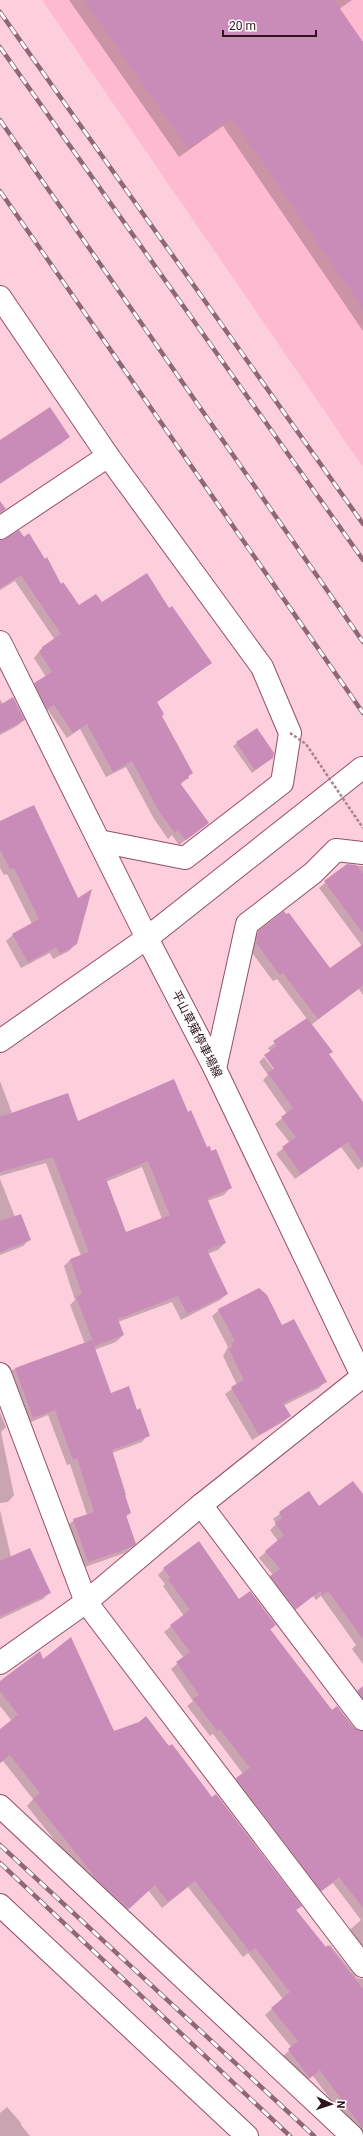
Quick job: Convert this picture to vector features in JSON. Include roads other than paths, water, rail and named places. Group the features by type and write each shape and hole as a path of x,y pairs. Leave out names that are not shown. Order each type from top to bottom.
{"street":[{"path":"0,297 108,456 262,667 290,733 282,783 185,858 99,842"},
{"path":"0,528 108,456"},
{"name":"平山草薙停車場線","path":"0,642 147,938 215,1068 363,1377"},
{"path":"2,1036 147,938 362,768"},
{"path":"215,1068 247,924 313,873 336,850 363,853"},
{"path":"0,1374 86,1602 363,1966"},
{"path":"0,1663 86,1602 201,1505 363,1377"},
{"path":"201,1505 363,1719"},
{"path":"0,1806 352,2136"},
{"path":"0,1905 247,2136"}],"railway":[{"path":"0,12 363,524"},
{"path":"0,47 363,560"},
{"path":"0,120 363,642"},
{"path":"0,191 363,713"},
{"path":"0,1845 314,2136"},
{"path":"0,1863 290,2136"}]}
